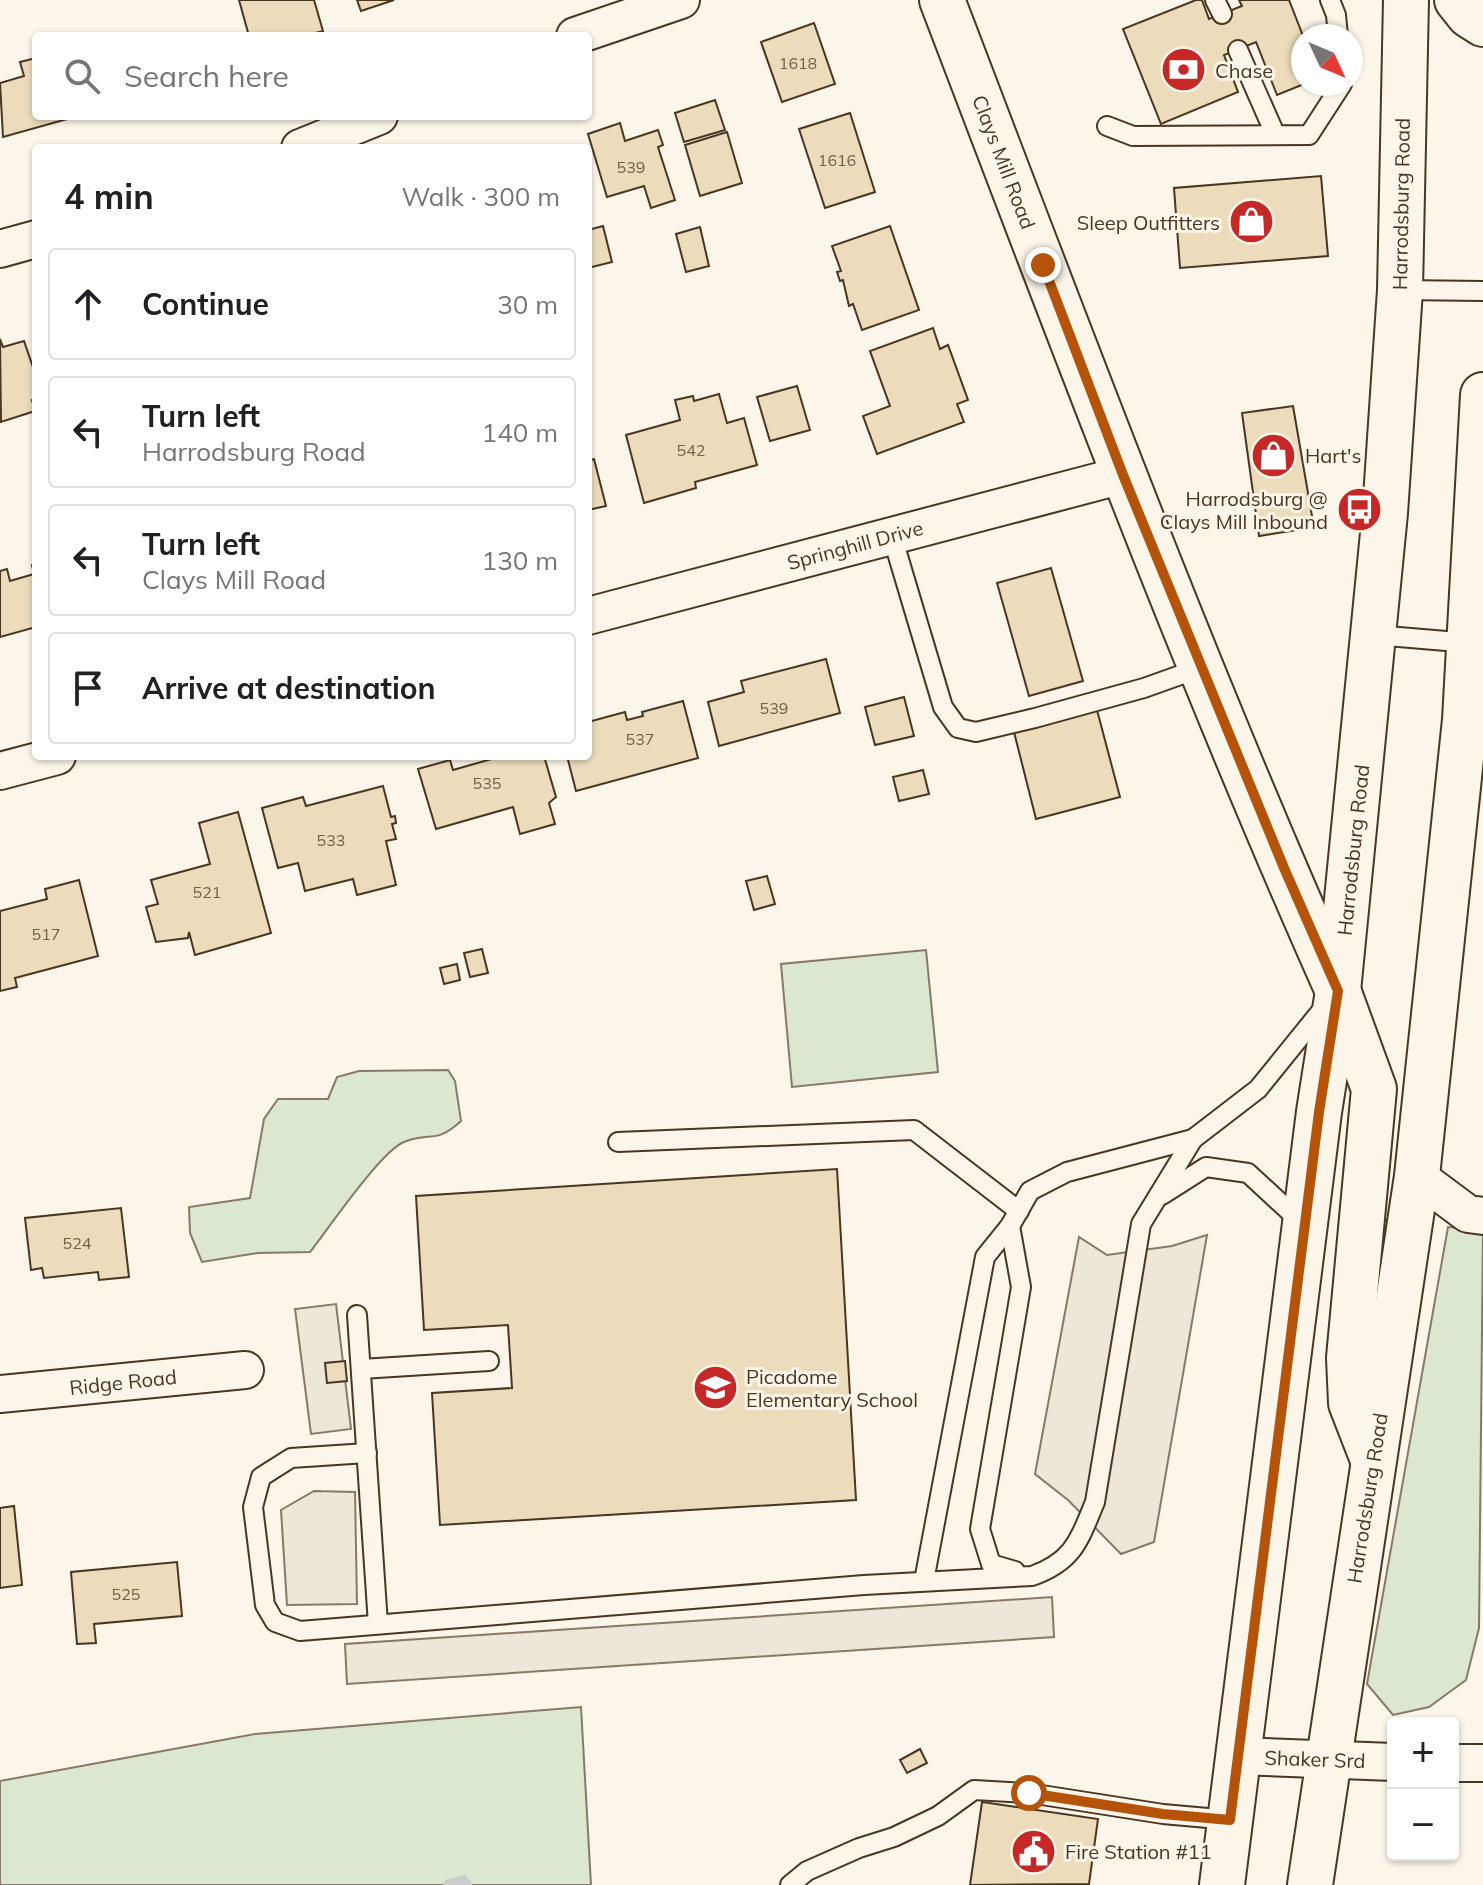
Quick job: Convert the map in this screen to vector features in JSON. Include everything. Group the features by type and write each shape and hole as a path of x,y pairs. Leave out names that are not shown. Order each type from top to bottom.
{"main road":[{"name":"Clays Mill Road","path":"942,0 1123,475 1338,991 1374,1089 1349,1358 1351,1403 1373,1459"},
{"name":"Harrodsburg Road","path":"1222,1885 1305,1226 1338,991 1375,635 1400,290 1406,0"},
{"path":"1457,0 1469,15 1483,24"},
{"name":"Harrodsburg Road","path":"1310,1885 1417,1176 1470,643 1483,395"}],"street":[{"path":"587,32 681,0"},
{"path":"310,144 369,120"},
{"path":"0,249 32,240"},
{"name":"Springhill Drive","path":"592,615 1123,475"},
{"path":"0,771 42,760"},
{"path":"1417,1176 1468,1214 1483,1216"},
{"name":"Ridge Road","path":"0,1394 245,1370"},
{"name":"Shaker Srd","path":"1238,1756 1387,1762"},
{"path":"1459,1763 1483,1763"}],"lane":[{"path":"1330,0 1335,24"},
{"path":"1238,50 1275,134"},
{"path":"1107,126 1133,136 1309,135 1334,96"},
{"path":"1400,290 1483,291"},
{"path":"892,536 943,707 958,728 976,732 1035,718 1144,688 1201,667"},
{"path":"1375,635 1470,643"},
{"path":"367,1453 291,1458 261,1477 253,1507 265,1605 275,1622 300,1631 924,1581 1032,1576 1065,1561 1077,1544 1095,1502 1136,1239 1153,1201 1193,1139 1258,1089 1338,991"},
{"path":"618,1142 914,1130 1014,1219 1021,1287 980,1529 991,1564 1032,1576"},
{"path":"924,1581 985,1257 1014,1219 1030,1191 1067,1172 1193,1139"},
{"path":"1153,1201 1206,1167 1248,1173 1305,1226"},
{"path":"357,1315 378,1624"},
{"path":"361,1369 489,1361"},
{"path":"790,1885 807,1871 938,1816 974,1790 1029,1793 1163,1814 1230,1820"}],"green space":[{"path":"926,950 938,1072 792,1087 781,964"},
{"path":"448,1070 455,1081 461,1121 445,1133 413,1139 394,1148 369,1175 310,1252 258,1253 202,1262 190,1233 189,1207 250,1198 264,1119 278,1099 328,1099 337,1077 359,1071"},
{"path":"1448,1227 1483,1230 1479,1628 1466,1680 1429,1707 1393,1715 1367,1684"},
{"path":"581,1707 591,1885 0,1885 0,1781 255,1734"}],"shaded area":[{"path":"1207,1235 1154,1542 1121,1554 1068,1500 1035,1474 1079,1237 1107,1255 1172,1246"},
{"path":"336,1304 351,1429 311,1434 295,1309"},
{"path":"314,1491 355,1492 357,1604 287,1605 281,1510"},
{"path":"1052,1597 1054,1637 347,1684 345,1644"}],"building":[{"path":"239,0 314,0 323,31 319,32 248,32"},
{"path":"357,0 394,0 361,11"},
{"name":"Chase","path":"1196,0 1202,0 1209,19 1242,6 1239,0 1289,0 1298,24 1291,24 1291,89 1277,95 1256,42 1224,55 1238,92 1161,124 1123,29"},
{"path":"814,23 835,84 782,102 761,42"},
{"path":"32,59 32,120 64,120 3,137 0,83 24,76 20,62"},
{"path":"715,100 725,130 684,142 675,113"},
{"path":"850,113 875,192 825,208 799,129"},
{"path":"620,123 625,141 658,130 663,145 658,147 675,200 651,208 644,186 607,197 588,134"},
{"path":"727,132 742,183 700,196 685,145"},
{"name":"Sleep Outfitters","path":"1321,176 1328,256 1180,268 1174,188"},
{"path":"603,226 612,262 592,267 592,229"},
{"path":"890,226 919,310 862,330 853,304 849,306 843,280 840,281 837,272 841,271 832,246"},
{"path":"700,227 709,266 686,272 676,234"},
{"path":"933,328 940,349 948,345 968,400 957,404 964,422 877,454 863,416 890,406 870,351"},
{"path":"0,339 3,347 24,341 32,364 32,412 1,422"},
{"path":"797,386 810,430 770,441 757,397"},
{"path":"719,394 727,423 744,418 757,465 695,482 696,488 644,503 626,435 680,420 675,400 693,396 694,401"},
{"name":"Hart's","path":"1293,406 1313,522 1309,522 1310,528 1259,536 1242,413"},
{"path":"592,460 606,506 592,509"},
{"path":"1051,568 1083,681 1029,696 997,583"},
{"path":"7,569 10,581 32,575 32,628 0,637 0,571"},
{"path":"826,659 840,713 719,746 708,702 744,692 741,681"},
{"path":"904,697 914,736 875,745 865,707"},
{"path":"683,701 698,758 576,791 568,760 592,760 592,721 625,712 627,720 643,716 642,712"},
{"path":"1097,710 1120,797 1036,819 1014,732"},
{"path":"450,760 453,770 488,760 545,760 556,797 549,803 555,824 520,834 513,807 436,829 418,769"},
{"path":"923,770 929,794 899,801 893,777"},
{"path":"383,786 391,817 395,816 396,823 392,824 396,839 386,841 396,885 357,895 353,879 305,891 298,863 278,868 262,808 303,797 306,806"},
{"path":"238,812 271,933 195,955 189,932 188,938 156,942 146,907 158,904 151,880 210,864 199,823"},
{"path":"767,876 775,904 754,910 746,881"},
{"path":"79,880 98,956 15,978 17,987 0,991 0,911 47,899 45,889"},
{"path":"482,949 488,973 470,977 464,953"},
{"path":"457,964 460,980 444,984 440,968"},
{"path":"837,1169 856,1500 440,1525 432,1393 512,1388 508,1325 424,1330 416,1196"},
{"path":"121,1208 129,1277 99,1280 98,1272 44,1278 42,1268 31,1270 25,1218"},
{"path":"345,1361 347,1381 327,1383 325,1363"},
{"path":"14,1506 22,1585 0,1588 0,1508"},
{"path":"177,1562 182,1616 94,1624 96,1643 77,1644 71,1572"},
{"path":"920,1749 927,1763 907,1773 900,1760"},
{"name":"Fire Station #11","path":"982,1802 1098,1819 1089,1884 970,1885"}],"waterway":[{"path":"449,1885 463,1881 466,1885"}],"place":[{"name":"Chase","path":"1184,70"},
{"name":"Sleep Outfitters","path":"1251,222"},
{"name":"Hart's","path":"1274,455"},
{"name":"Harrodsburg @ Clays Mill Inbound","path":"1359,509"},
{"name":"Picadome Elementary School","path":"715,1387"},
{"name":"Fire Station #11","path":"1034,1851"}],"route":[{"path":"1029,1793 1163,1814 1230,1820 1319,1112 1338,991 1284,868 1123,475 1043,265"}]}
